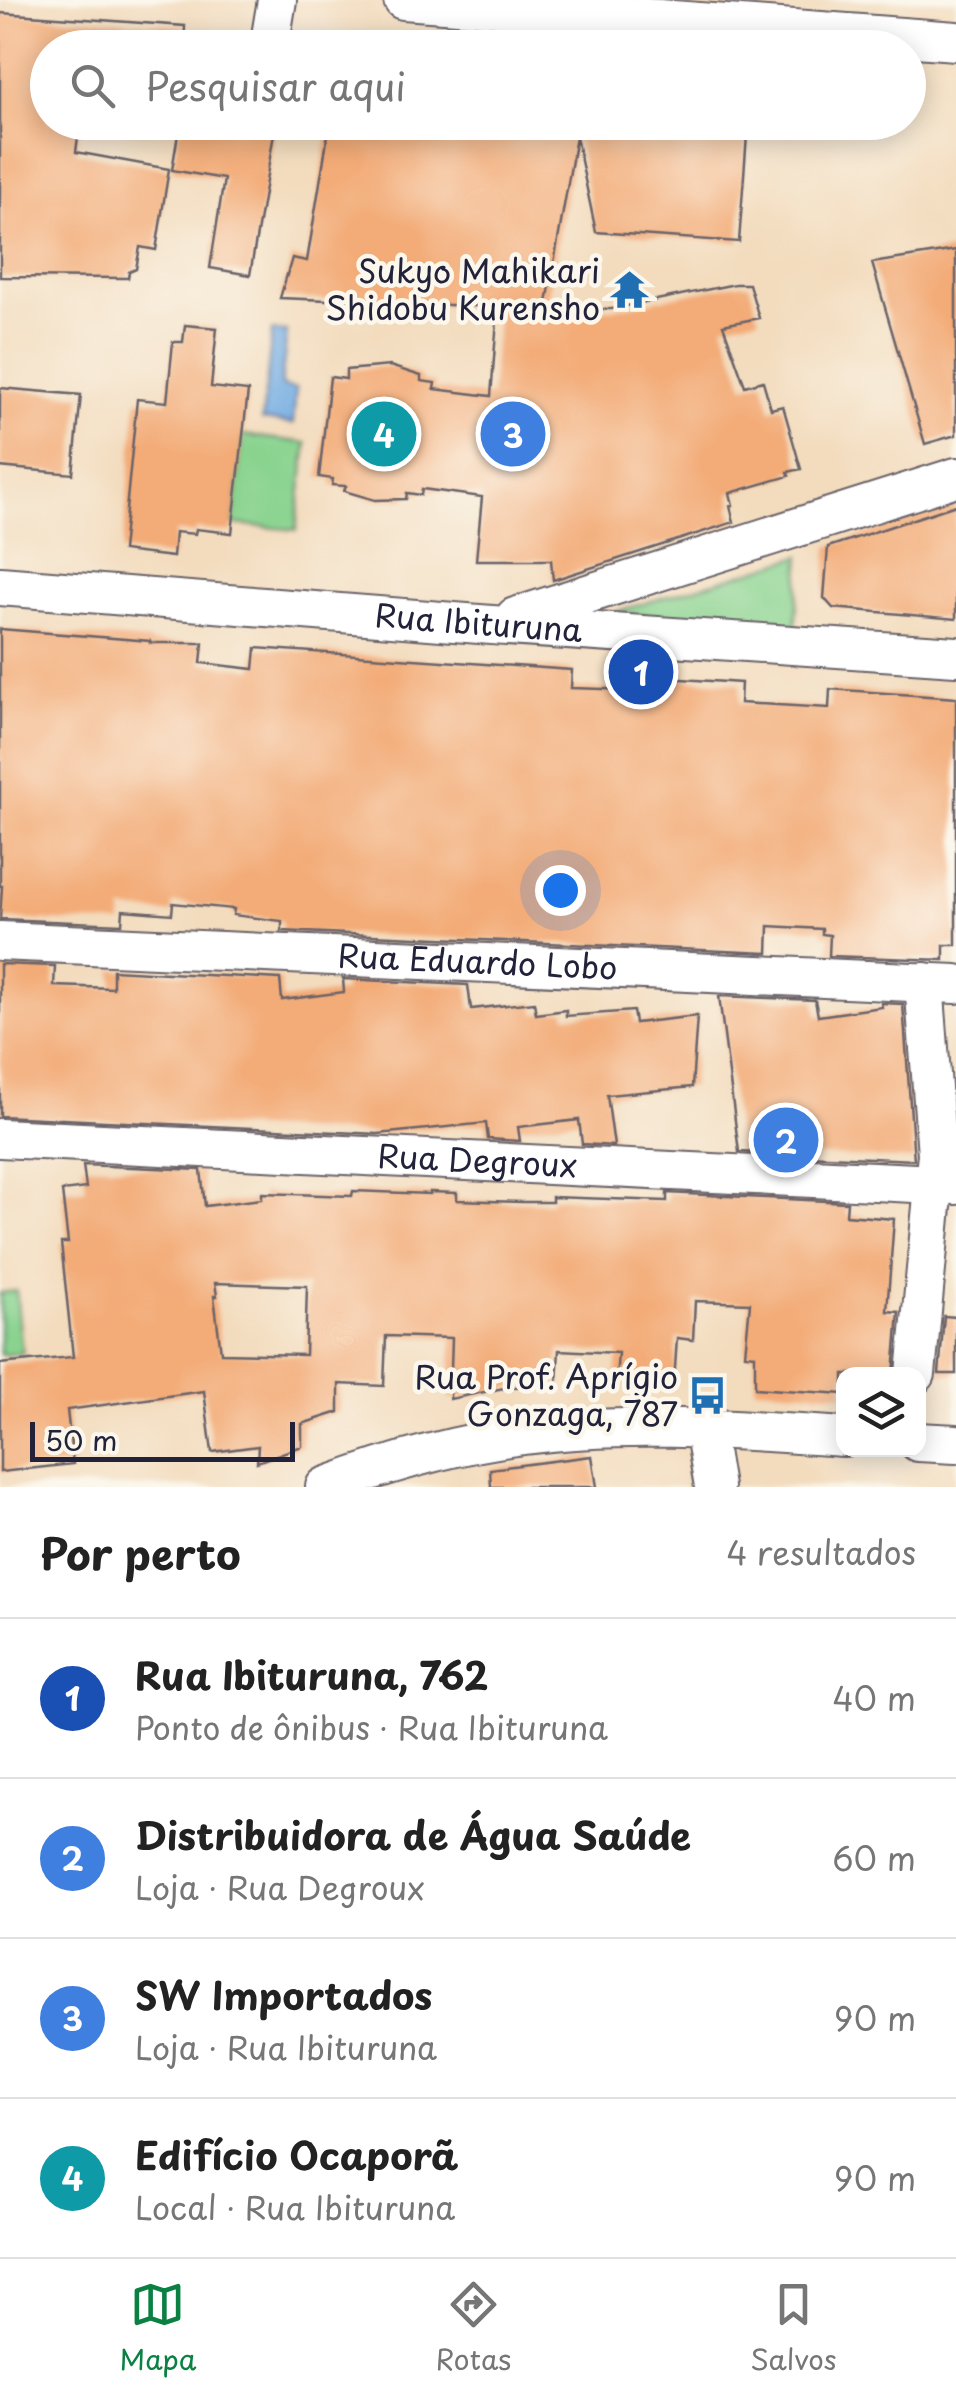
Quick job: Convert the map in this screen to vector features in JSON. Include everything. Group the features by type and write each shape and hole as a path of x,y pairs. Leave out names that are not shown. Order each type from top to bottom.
{"street":[{"path":"272,30 276,0"},
{"path":"403,0 808,30"},
{"path":"926,39 956,41"},
{"path":"492,625 956,476"},
{"name":"Rua Ibituruna","path":"0,586 956,656"},
{"name":"Rua Eduardo Lobo","path":"0,941 940,983"},
{"path":"917,1367 945,1185 937,1138 940,983"},
{"name":"Rua Degroux","path":"0,1138 945,1185"},
{"path":"333,1485 457,1446 522,1435 704,1428 836,1436"},
{"path":"704,1428 714,1487"},
{"path":"926,1442 956,1444"}],"green space":[{"path":"243,435 307,443 296,530 233,524"},
{"path":"801,556 795,629 615,612"},
{"path":"16,1291 22,1353 0,1355 0,1293"}],"water":[{"path":"272,331 287,332 281,386 296,389 293,424 262,420"}],"building":[{"path":"0,13 185,26 185,30 30,30 30,140 78,140 76,152 169,169 156,250 140,247 136,269 129,272 128,278 0,277"},
{"path":"177,140 273,140 250,275 210,268 224,179 172,170"},
{"path":"327,140 575,140 546,309 612,309 749,284 759,318 723,325 745,386 763,381 771,409 783,406 801,469 730,493 734,522 553,580 551,560 476,560 482,497 422,489 421,495 407,493 406,499 375,500 344,491 346,486 332,485 333,479 319,477 330,377 346,379 346,370 390,366 421,376 421,381 435,383 434,389 491,396 498,307 280,298 292,258 307,261"},
{"path":"577,140 747,140 739,242 596,232"},
{"path":"956,250 956,435 925,444 872,263"},
{"path":"185,325 217,328 211,387 248,391 232,533 196,529 195,534 175,532 173,557 122,551 137,399 167,402 173,342 183,342"},
{"path":"0,388 81,395 73,474 0,467"},
{"path":"956,505 956,619 833,608 824,598 828,547"},
{"path":"0,629 150,643 203,643 201,663 254,669 256,648 572,670 571,688 635,690 636,676 741,683 740,703 829,708 830,689 956,698 956,945 944,945 944,960 829,956 830,935 822,934 822,929 769,926 768,953 282,931 282,921 233,915 234,909 173,903 172,914 123,910 122,924 0,919"},
{"path":"0,964 55,966 54,986 113,988 113,970 280,979 282,1000 344,992 343,979 468,985 471,1009 534,1002 536,1014 566,1010 566,1016 633,1011 635,1023 697,1016 692,1087 607,1095 614,1146 582,1144 579,1120 518,1127 520,1141 488,1139 486,1123 378,1134 0,1116"},
{"path":"719,996 815,1000 818,1016 882,1007 881,1003 903,1004 914,1160 739,1152"},
{"path":"83,1165 201,1170 205,1206 262,1199 262,1193 352,1196 353,1191 457,1193 457,1200 523,1202 552,1202 552,1197 667,1201 667,1193 847,1202 846,1215 894,1219 887,1311 899,1312 895,1367 836,1367 836,1393 755,1388 755,1355 745,1354 750,1303 695,1301 693,1340 677,1338 674,1383 616,1379 618,1353 559,1350 557,1383 450,1399 452,1338 386,1336 384,1386 339,1384 339,1412 302,1424 302,1446 257,1462 258,1446 212,1452 204,1391 67,1410 73,1464 0,1472 0,1364 73,1357 61,1243 68,1243 62,1191 86,1188","holes":["215,1283 307,1286 305,1355 221,1353"]},
{"path":"944,1316 956,1317 956,1374 939,1374"},
{"path":"592,1456 597,1487 491,1487 490,1469"}],"place":[{"name":"Sukyo Mahikari Shidobu Kurensho","path":"630,290"},
{"name":"Edifício Ocaporã","path":"384,434"},
{"name":"SW Importados","path":"513,434"},
{"name":"Rua Ibituruna, 762","path":"641,672"},
{"name":"Distribuidora de Água Saúde","path":"786,1140"},
{"name":"Rua Prof. Aprígio Gonzaga, 787","path":"708,1396"}]}
